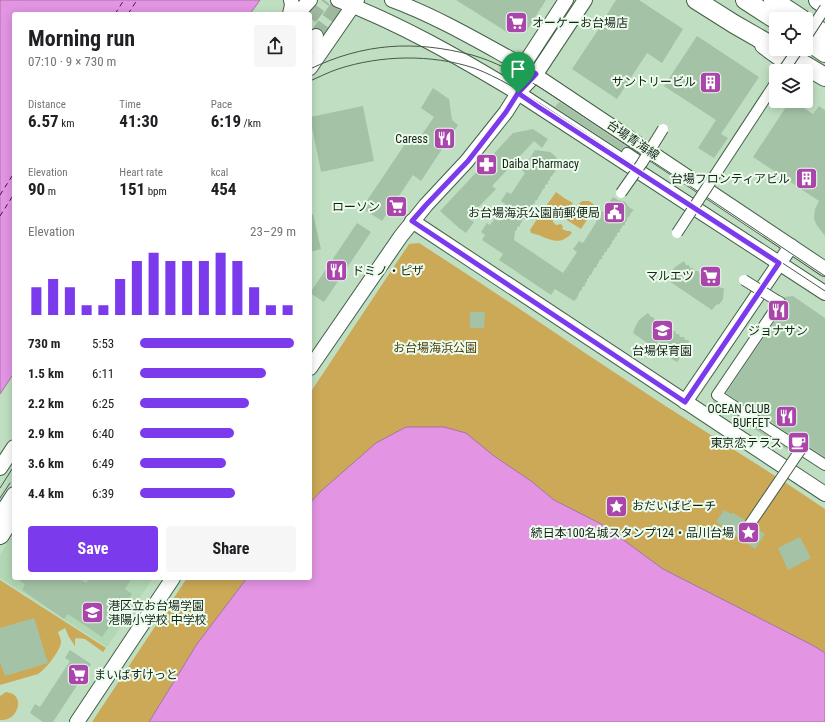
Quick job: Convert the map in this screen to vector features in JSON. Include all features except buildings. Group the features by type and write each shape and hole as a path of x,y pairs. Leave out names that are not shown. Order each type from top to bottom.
{"highway":[{"path":"696,0 769,44"},
{"path":"745,0 769,15"},
{"path":"773,0 791,12"},
{"path":"818,0 825,6"},
{"path":"734,24 790,64"},
{"path":"813,26 825,34"},
{"path":"813,45 825,53"},
{"path":"789,56 825,77"},
{"path":"813,80 825,88"},
{"path":"0,535 6,512"}],"street":[{"path":"290,0 292,5 290,12"},
{"path":"299,12 310,0"},
{"name":"台場青海線","path":"338,0 355,3 423,38 518,93 825,293"},
{"name":"台場青海線","path":"392,0 464,33 512,59 825,269"},
{"path":"518,93 523,66 566,0"},
{"path":"312,365 412,221 468,161 506,112 518,93 536,74 586,0"},
{"path":"312,65 355,3"},
{"path":"813,26 825,6"},
{"path":"677,233 769,93"},
{"path":"621,193 663,129"},
{"path":"627,153 642,163"},
{"path":"412,221 825,494"},
{"path":"685,402 791,246"},
{"path":"744,280 780,302 717,395 825,465"},
{"path":"750,524 801,449"},
{"path":"6,512 12,499"},
{"path":"77,722 172,580"}],"shaded area":[{"path":"0,0 260,0 251,12 12,12 12,376 0,394"},
{"path":"406,427 444,427 466,433 494,456 531,481 554,500 603,525 663,569 814,646 825,653 825,722 149,722 197,644 245,580 312,580 312,501 376,443"},
{"name":"港区立お台場学園 港陽小学校 中学校","path":"12,534 12,580 152,580 107,647 0,578 0,556"}],"green space":[{"path":"556,192 573,203 564,210 553,210 549,208 546,206"},
{"path":"582,201 589,201 596,206 581,229 562,217 562,214 570,211"},
{"path":"541,213 548,218 550,217 556,225 561,224 563,227 562,229 572,233 567,238 557,241 531,233 530,230"},
{"name":"お台場海浜公園","path":"419,243 633,385 825,509 825,653 663,569 603,525 554,500 531,481 494,456 406,427 376,443 312,501 312,390 409,244"},
{"path":"0,580 106,648 103,652 85,639 76,638 75,646 65,628 58,632 61,642 58,650 52,660 41,672 0,685"},
{"path":"186,580 245,580 197,644 149,722 92,722"},
{"path":"6,692 13,694 16,698 18,708 11,717 0,720 0,696"}],"ferry route":[{"path":"116,12 124,0"},
{"path":"129,12 137,0"},
{"path":"0,195 12,176"},
{"path":"0,216 12,197"}],"tunnel":[{"path":"312,15 324,0"},
{"path":"316,36 342,0"}],"tram line":[{"path":"312,68 330,60 370,49 409,46 451,50 488,60 521,76 553,96 825,276"},
{"path":"312,80 335,70 354,64 389,59 423,58 458,63 474,68 509,84 541,104 825,291"},
{"path":"0,488 12,469"},
{"path":"0,498 10,483"}],"place":[{"name":"オーケーお台場店","path":"517,23"},
{"name":"サントリービル","path":"711,82"},
{"name":"Caress","path":"444,139"},
{"name":"Daiba Pharmacy","path":"487,164"},
{"name":"台場フロンティアビル","path":"806,179"},
{"name":"ローソン","path":"396,207"},
{"name":"お台場海浜公園前郵便局","path":"615,213"},
{"name":"ドミノ・ピザ","path":"337,271"},
{"name":"マルエツ","path":"710,276"},
{"name":"ジョナサン","path":"778,310"},
{"name":"台場保育園","path":"662,330"},
{"name":"OCEAN CLUB BUFFET","path":"786,416"},
{"name":"東京恋テラス","path":"798,443"},
{"name":"おだいばビーチ","path":"617,506"},
{"name":"続日本100名城スタンプ124・品川台場","path":"749,533"},
{"name":"港区立お台場学園 港陽小学校 中学校","path":"92,613"},
{"name":"まいばすけっと","path":"79,675"}],"route":[{"path":"518,93 506,112 468,161 412,221 685,402 779,263 518,93 536,74 523,66 518,93"}]}
